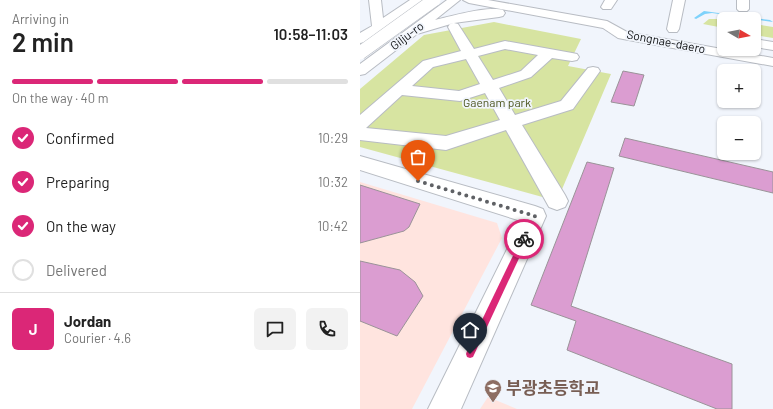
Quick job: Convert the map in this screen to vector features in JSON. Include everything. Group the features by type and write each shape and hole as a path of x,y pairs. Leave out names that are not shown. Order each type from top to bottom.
{"street":[{"path":"375,0 378,27 398,20 415,23 411,32"},
{"name":"Gilju-ro","path":"360,39 418,0"},
{"name":"Gilju-ro","path":"360,53 434,0"},
{"name":"Gilju-ro","path":"360,71 454,0"},
{"name":"Songnae-daero","path":"469,0 607,25 625,22"},
{"path":"513,0 528,10"},
{"path":"673,29 680,0"},
{"path":"411,32 435,23 475,14 528,10"},
{"name":"Songnae-daero","path":"607,25 623,35 773,62"},
{"name":"Songnae-daero","path":"659,26 688,31"},
{"path":"454,27 556,202"},
{"path":"761,44 773,46"},
{"path":"360,124 428,64 505,46 572,56"},
{"path":"399,90 460,96 526,74 549,53"},
{"path":"360,134 446,143 567,105 592,71"},
{"path":"360,163 535,216 444,409"}],"shaded area":[{"path":"360,182 497,223 502,238 412,409 360,409"},
{"name":"부광초등학교","path":"488,397 517,409 480,409"}],"green space":[{"path":"709,19 717,19 717,27 703,24"},
{"name":"Gaenam park","path":"494,22 581,39 568,66 611,74 557,201 360,147 360,89 424,35"},
{"path":"761,25 773,27 773,38 761,36"}],"water":[{"path":"704,11 717,13 705,14 696,19 694,18"},
{"path":"761,19 770,20 773,22 761,20"}],"building":[{"path":"623,71 644,75 634,106 611,102"},
{"path":"625,138 773,172 773,193 619,156"},
{"path":"587,162 614,168 571,306 732,364 732,409 717,409 567,350 576,321 531,305"},
{"path":"360,185 420,204 409,227 404,231 360,243"},
{"path":"360,261 400,270 415,282 423,296 397,336 360,321"}],"way so far":[{"path":"418,181 535,216 524,239"}],"place":[{"name":"부광초등학교","path":"493,403"}],"route":[{"path":"470,354 524,239"}]}
